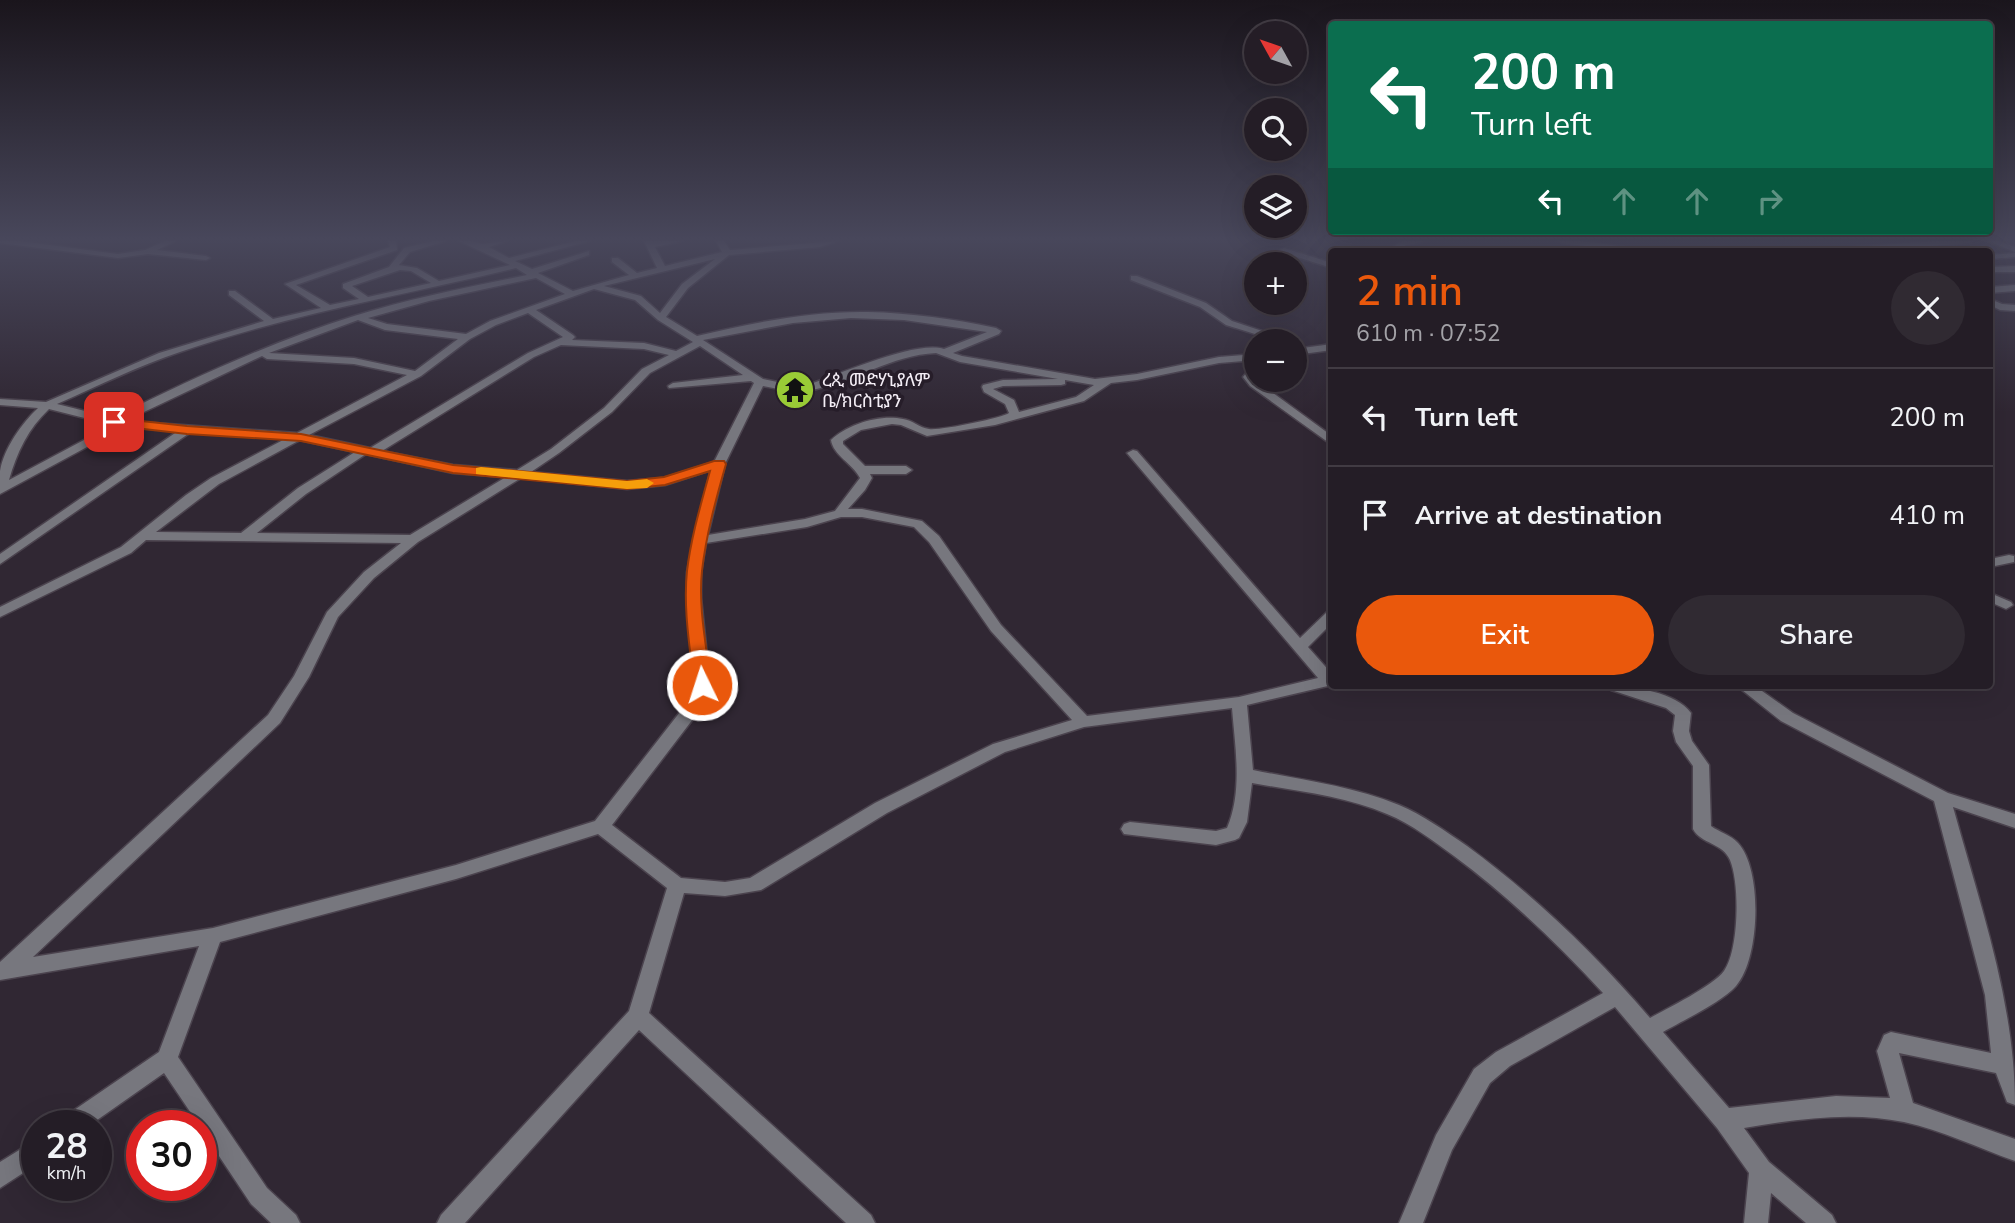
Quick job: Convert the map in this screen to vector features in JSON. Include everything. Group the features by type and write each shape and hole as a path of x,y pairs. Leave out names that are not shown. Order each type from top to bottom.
{"street":[{"path":"239,298 272,323"},
{"path":"311,298 328,309"},
{"path":"0,489 4,459 22,430 47,405 177,350 375,298"},
{"path":"0,489 180,387 360,318 431,298"},
{"path":"0,613 107,561 145,536 215,481 417,374 467,337 557,298"},
{"path":"638,298 661,318 757,380"},
{"path":"661,318 676,298"},
{"path":"1185,298 1203,305 1229,323 1248,329"},
{"path":"1993,304 2000,307 2015,307"},
{"path":"243,538 302,491 531,355 569,336 528,309"},
{"path":"4,970 274,719 301,677 332,615 369,575 413,539 555,451 608,410 646,371 698,341 726,332 852,315 954,324 996,332 946,352 916,351 811,387 792,388 757,380 673,386"},
{"path":"360,318 386,327 467,337"},
{"path":"561,342 644,346 678,354"},
{"path":"1307,350 1328,347"},
{"path":"1307,348 1312,349"},
{"path":"946,352 960,359 1093,382"},
{"path":"258,356 354,361 417,374"},
{"path":"1013,418 1010,402 987,387 1003,383 1107,381 1219,359 1244,358"},
{"path":"4,970 213,936 456,872 601,826 687,715 702,685 694,572 719,464 757,380"},
{"path":"840,513 842,506 864,484 866,478 862,470 837,445 842,435 858,427 899,421 923,432 932,433 1013,418 1080,399 1107,381"},
{"path":"1265,392 1328,439"},
{"path":"0,402 47,405 118,423 301,437 453,469 627,485 665,481 719,464"},
{"path":"0,560 187,430"},
{"path":"1133,453 1328,679"},
{"path":"862,470 906,470"},
{"path":"700,540 807,523 840,513 898,519 918,524 927,531 996,628 1083,722"},
{"path":"145,536 413,539"},
{"path":"1993,562 2009,559"},
{"path":"1993,599 2006,606"},
{"path":"1300,647 1328,619"},
{"path":"601,826 677,885 725,889 754,885 881,808 999,748 1083,722 1239,702 1328,681"},
{"path":"1625,689 1671,704 1683,713 1681,731 1684,742 1701,765 1702,829 1725,842 1738,857 1746,907 1743,946 1730,980 1648,1030"},
{"path":"1749,689 1787,717 1942,797 2015,821"},
{"path":"1130,829 1216,838 1234,832 1238,823 1245,775 1239,702"},
{"path":"1245,775 1362,798 1395,810 1430,829 1493,875 1560,934 1618,995 1725,1120 1761,1170 1824,1223"},
{"path":"1942,797 1995,995 2003,1065 2015,1095"},
{"path":"449,1223 638,1016 677,885"},
{"path":"94,1110 167,1059 213,936"},
{"path":"1411,1223 1444,1143 1482,1076 1503,1059 1618,995"},
{"path":"638,1016 863,1223"},
{"path":"1904,1111 1888,1051 1891,1042 2003,1065"},
{"path":"167,1059 259,1196 288,1223"},
{"path":"1725,1120 1805,1108 1863,1106 1904,1111 2015,1150"},
{"path":"0,1176 21,1161"},
{"path":"1756,1223 1761,1170"}],"slow traffic":[{"path":"481,471 627,485 647,483"}],"place":[{"name":"ረጲ መድሃኒያለም ቤ/ክርስቲያን","path":"795,390"}],"route":[{"path":"114,422 187,430 301,437 453,469 627,485 665,481 719,464 694,572 702,685"}]}
